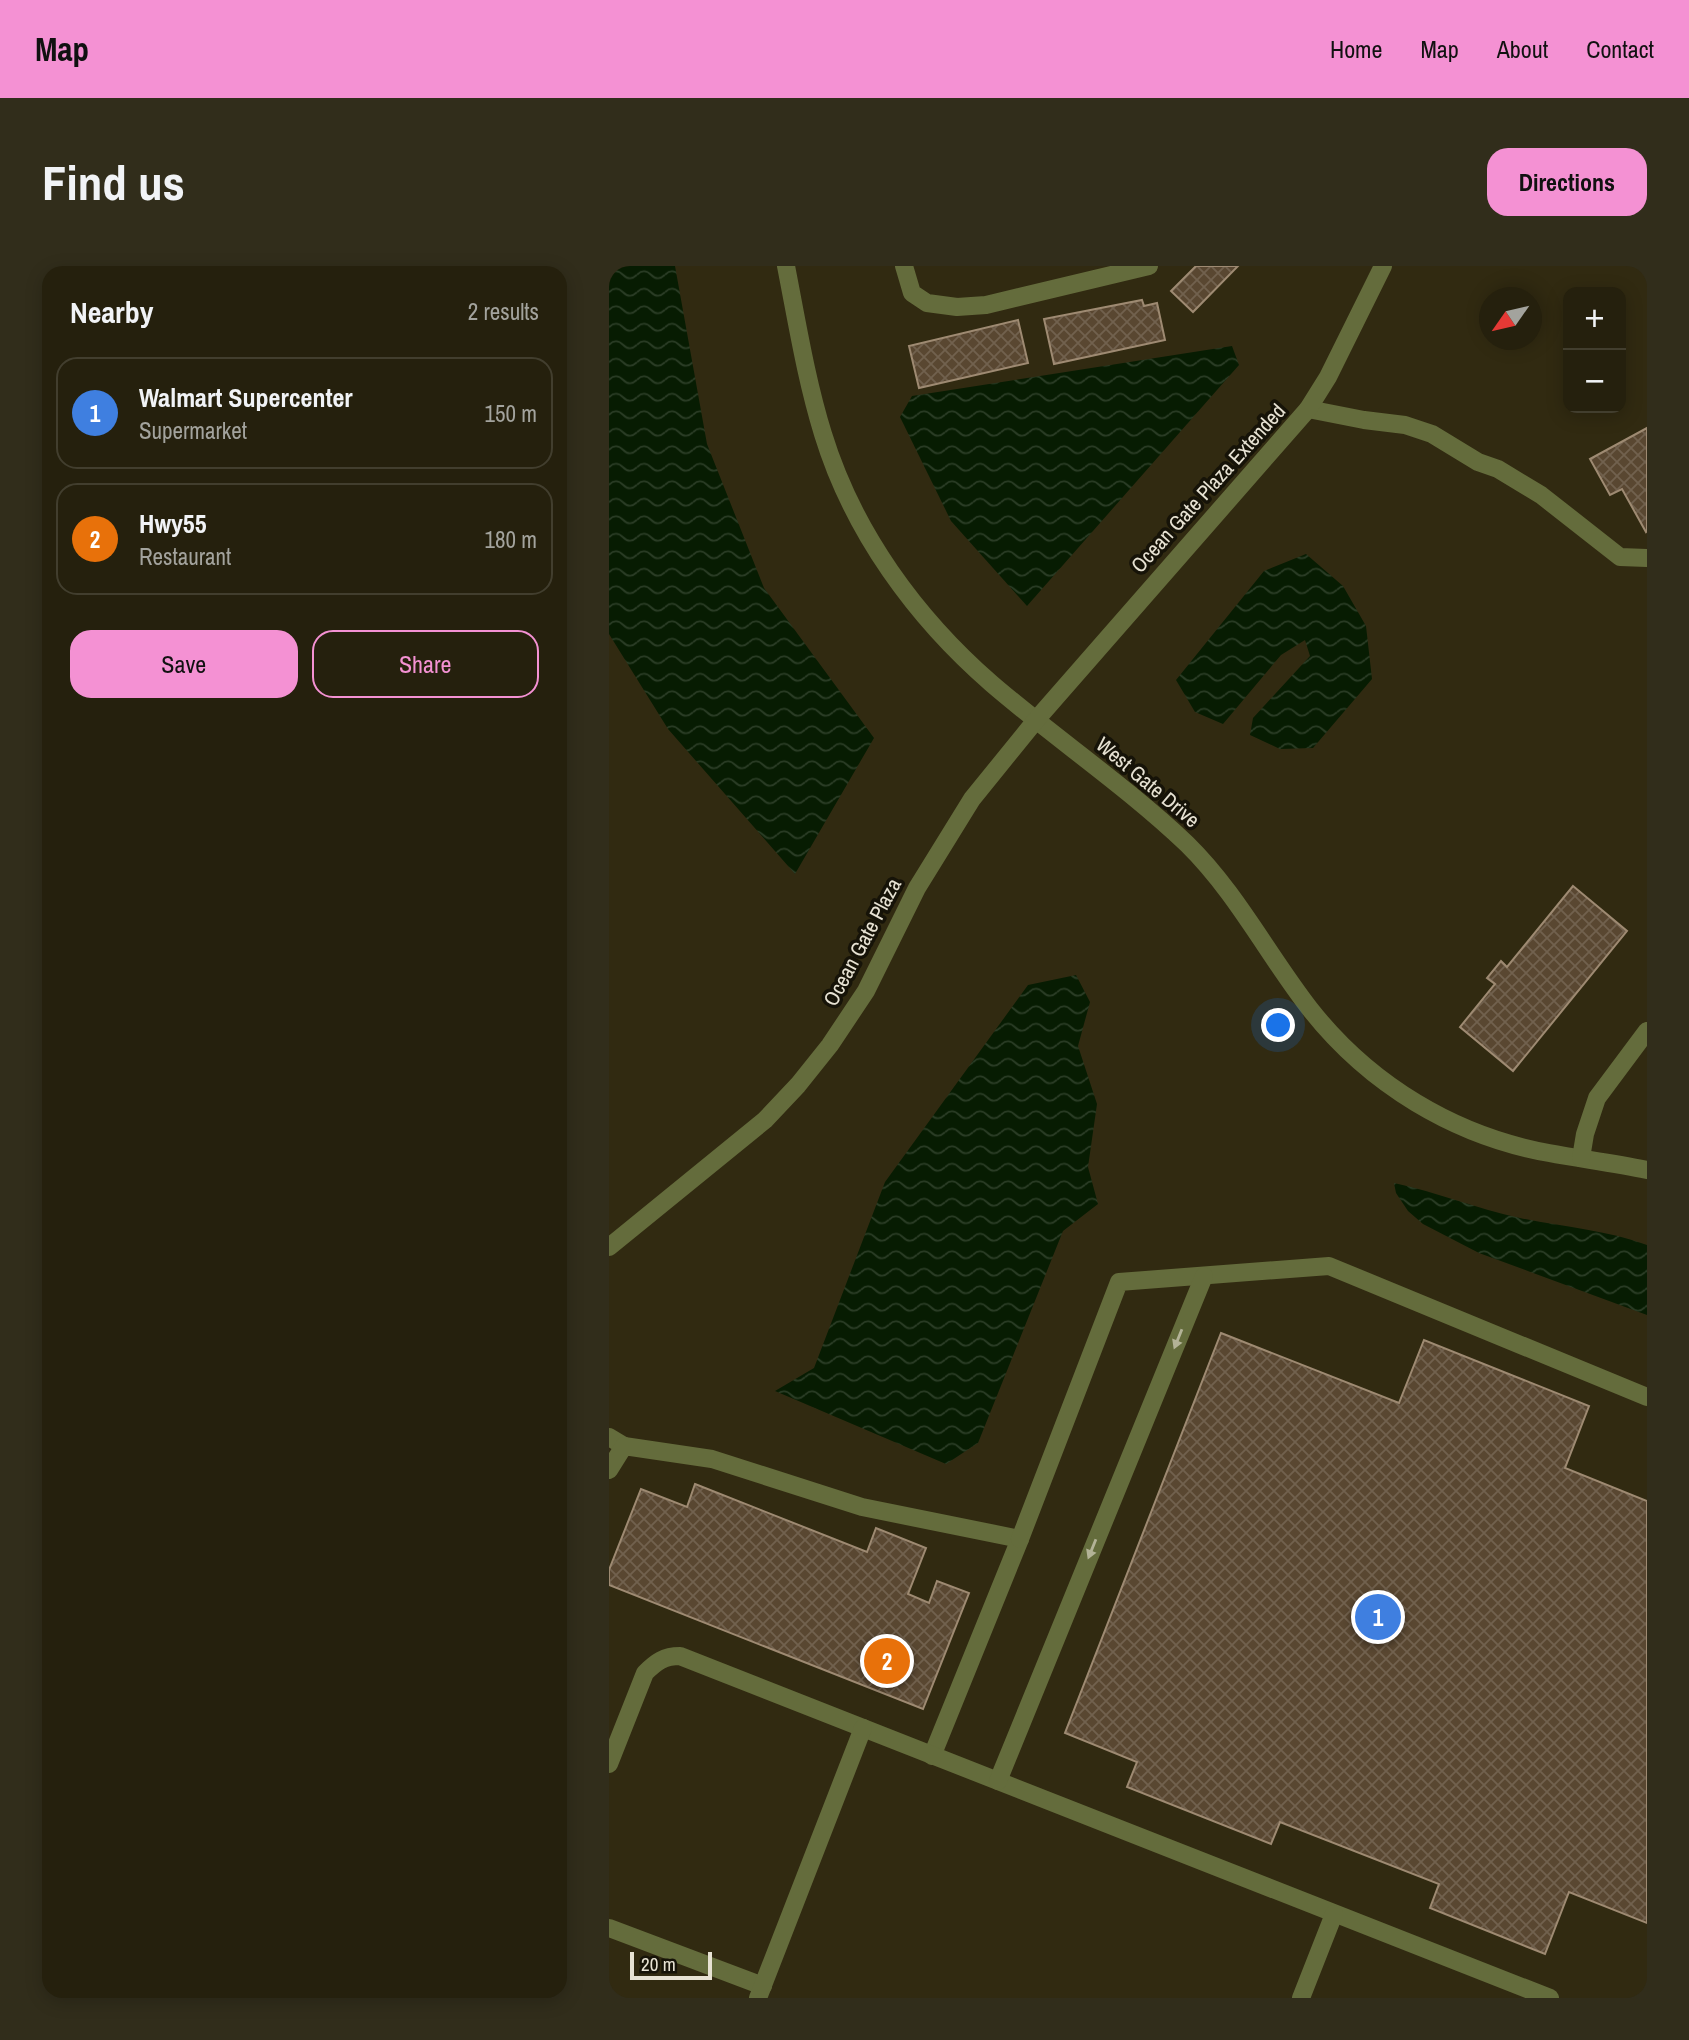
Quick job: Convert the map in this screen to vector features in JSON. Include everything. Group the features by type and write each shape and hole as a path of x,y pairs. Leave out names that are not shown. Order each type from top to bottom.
{"street":[{"name":"West Gate Drive","path":"786,266 807,374 824,437 846,492 872,544 905,592 944,638 991,682 1189,846 1223,885 1310,1009 1368,1070 1401,1095 1474,1132 1526,1148 1647,1170"},
{"path":"904,266 912,293 927,303 957,307 986,305 1149,266"},
{"name":"Ocean Gate Plaza Extended","path":"1036,720 1308,409 1328,377 1383,266"},
{"path":"1308,409 1405,425 1432,434 1541,495 1620,557 1647,558"},
{"name":"Ocean Gate Plaza","path":"609,1247 765,1120 798,1086 830,1045 866,991 916,888 943,843 972,799 1036,720"},
{"path":"1581,1158 1585,1134 1597,1098 1647,1031"},
{"path":"932,1756 1020,1539 1119,1282 1329,1266 1647,1397"},
{"path":"998,1781 1204,1276"},
{"path":"609,1470 617,1442 712,1459 862,1507 1020,1539"},
{"path":"609,1764 645,1673 655,1662 668,1656 680,1656 1550,1998"},
{"path":"609,1928 761,1992 863,1728"},
{"path":"1301,1998 1335,1914"}],"water":[{"path":"609,266 675,266 707,444 764,588 874,738 795,874 668,729 609,634"},
{"path":"1232,346 1239,365 1027,606 951,521 900,417 912,396"},
{"path":"1306,554 1343,586 1366,626 1372,679 1313,748 1280,749 1250,735 1253,718 1310,656 1305,640 1281,655 1223,724 1195,712 1176,680 1264,571"},
{"path":"1076,975 1090,1002 1078,1046 1097,1104 1088,1167 1098,1204 1063,1231 978,1443 946,1464 775,1391 814,1368 885,1182 1028,985"},
{"path":"1394,1183 1504,1214 1600,1232 1647,1245 1647,1315 1479,1253 1423,1224 1408,1211 1396,1193"}],"building":[{"path":"1196,266 1238,266 1193,312 1171,291"},
{"path":"1142,300 1144,306 1157,303 1165,340 1054,364 1044,319"},
{"path":"1018,320 1028,363 919,388 909,346"},
{"path":"1647,428 1646,532 1622,489 1610,495 1590,459"},
{"path":"1573,886 1627,931 1513,1071 1460,1027 1495,984 1487,978 1501,961 1507,967"},
{"path":"1221,1333 1399,1403 1424,1340 1589,1406 1565,1468 1647,1501 1647,1923 1569,1892 1545,1954 1430,1908 1439,1884 1280,1822 1271,1844 1127,1787 1137,1762 1065,1733"},
{"path":"695,1484 867,1552 876,1528 926,1548 908,1594 929,1603 937,1581 969,1593 923,1709 609,1585 609,1570 641,1489 687,1507"}],"place":[{"name":"Walmart Supercenter","path":"1378,1617"},
{"name":"Hwy55","path":"887,1661"}]}
